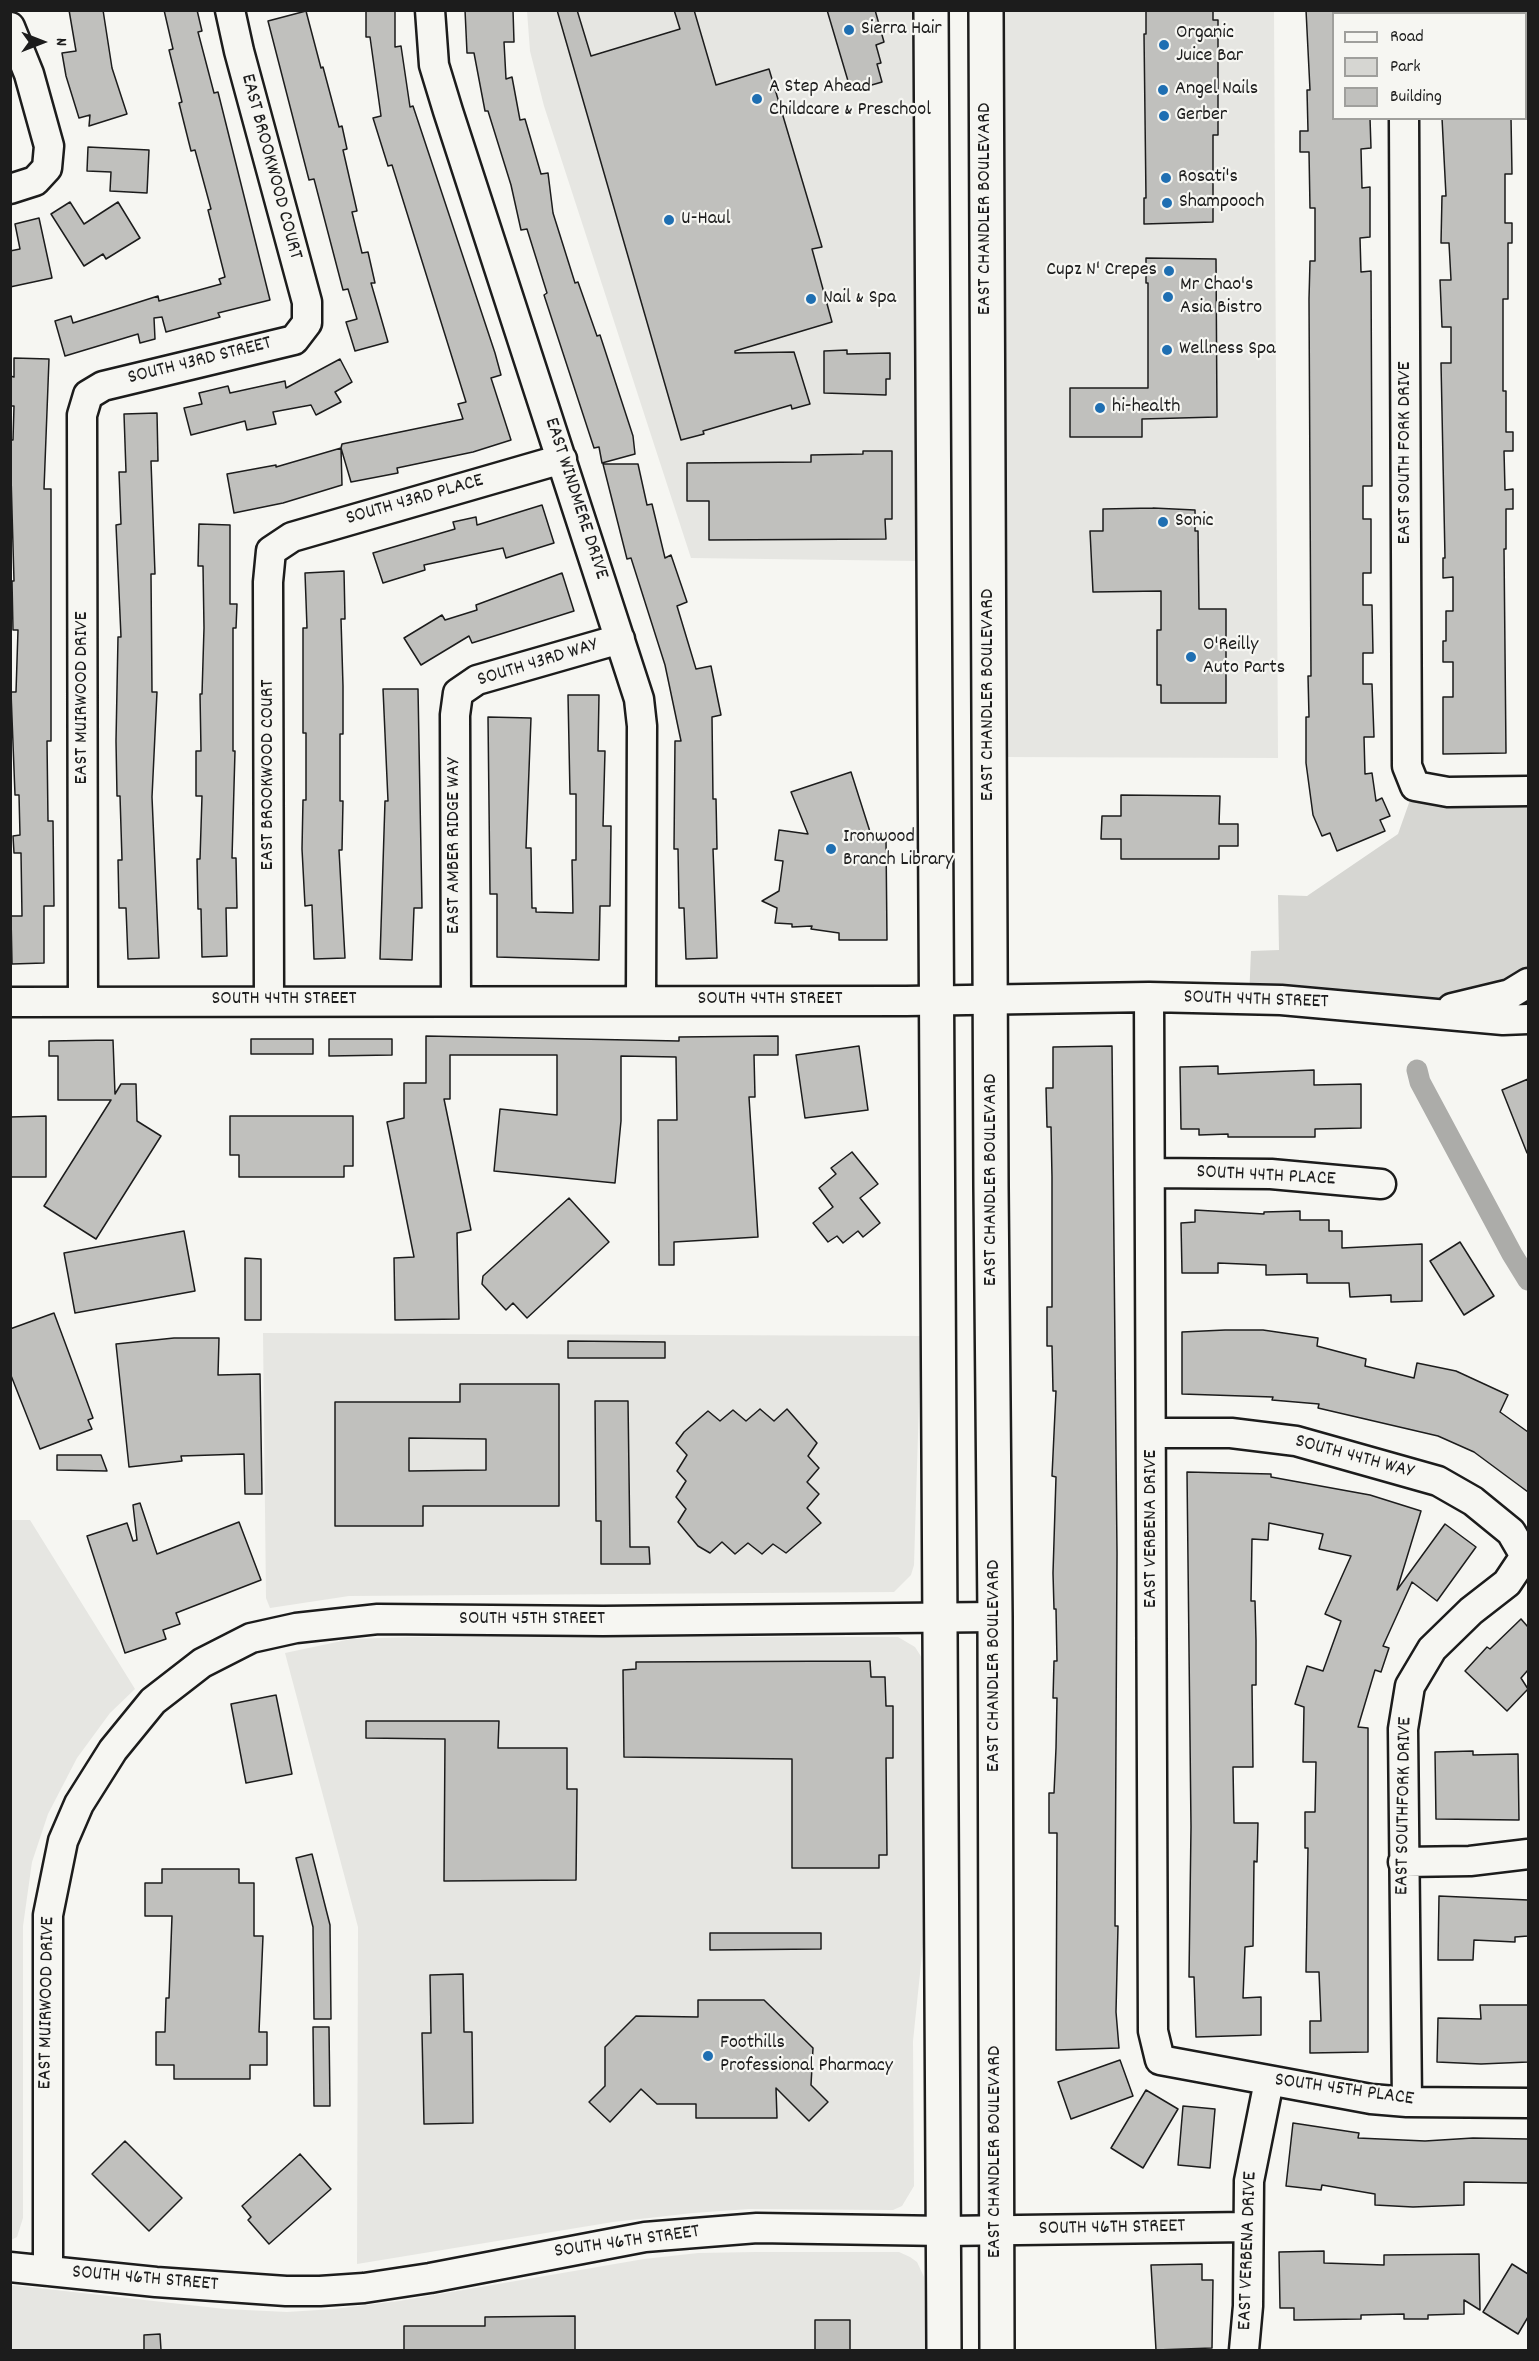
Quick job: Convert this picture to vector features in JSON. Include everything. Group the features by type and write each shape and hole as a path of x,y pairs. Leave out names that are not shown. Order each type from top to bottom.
{"main road":[{"path":"931,10 944,2350"},
{"name":"EAST CHANDLER BOULEVARD","path":"986,10 997,2350"},
{"path":"933,436 987,454"}],"street":[{"name":"EAST BROOKWOOD COURT","path":"230,10 238,51 307,302 307,323"},
{"name":"EAST WINDMERE DRIVE","path":"430,10 434,65 639,699 642,726 641,999"},
{"path":"10,27 29,74 49,146 47,168 35,181 10,189"},
{"name":"EAST SOUTH FORK DRIVE","path":"1404,120 1407,766 1415,786 1448,792 1528,791"},
{"name":"SOUTH 43RD STREET","path":"88,395 103,386 294,340 307,323"},
{"name":"EAST MUIRWOOD DRIVE","path":"83,1001 82,416 88,395"},
{"name":"SOUTH 43RD PLACE","path":"271,551 292,537 561,459"},
{"name":"EAST BROOKWOOD COURT","path":"269,1000 268,582 271,551"},
{"name":"SOUTH 43RD WAY","path":"458,693 477,680 620,639"},
{"name":"EAST AMBER RIDGE WAY","path":"456,1000 455,714 458,693"},
{"path":"1429,1013 1510,994 1528,983"},
{"name":"SOUTH 44TH STREET","path":"10,1002 990,1000 1149,997 1281,1000 1503,1020 1528,1019"},
{"name":"EAST VERBENA DRIVE","path":"1149,997 1153,2031 1160,2060"},
{"name":"SOUTH 44TH PLACE","path":"1150,1173 1271,1174 1381,1184"},
{"name":"SOUTH 44TH WAY","path":"1152,1433 1232,1433 1296,1441 1438,1481 1473,1502 1511,1532 1525,1556"},
{"name":"EAST SOUTHFORK DRIVE","path":"1407,2102 1403,1729 1410,1686 1432,1648 1471,1611 1507,1583 1525,1556"},
{"name":"SOUTH 45TH STREET","path":"113,1750 153,1701 202,1663 251,1638 296,1628 378,1619 603,1621 995,1617"},
{"name":"EAST MUIRWOOD DRIVE","path":"48,2271 48,1915 63,1841 79,1804 113,1750"},
{"path":"1403,1862 1470,1861 1528,1854"},
{"name":"SOUTH 45TH PLACE","path":"1160,2060 1371,2099 1407,2102 1528,2103"},
{"name":"EAST VERBENA DRIVE","path":"1244,2350 1248,2306 1249,2181 1269,2080"},
{"name":"SOUTH 46TH STREET","path":"10,2267 156,2282 286,2291 320,2291 364,2288 430,2278 645,2237 757,2228 944,2231 1247,2227"}],"shaded area":[{"name":"U-Haul","path":"527,11 915,11 918,561 691,558 544,106 530,51"},
{"path":"1001,11 1274,11 1278,758 1005,757"},
{"path":"263,1333 921,1336 914,1565 911,1575 894,1592 349,1596 270,1608 266,1598"},
{"path":"11,1520 30,1520 135,1689 110,1713 77,1758 48,1814 32,1862 23,1926 23,2218 17,2237 11,2240"},
{"path":"898,1637 915,1647 922,1658 923,1670 924,1935 913,2041 914,2186 902,2206 893,2210 749,2209 693,2213 613,2222 357,2264 358,1927 285,1653 351,1639"},
{"path":"899,2252 910,2257 917,2262 924,2277 926,2350 11,2350 11,2285 225,2309 287,2312 399,2301 644,2259 698,2253"}],"green space":[{"path":"1415,786 1528,791 1528,1019 1249,999 1251,951 1279,950 1278,895 1307,896 1398,834"}],"building":[{"path":"69,10 103,10 112,68 127,114 89,126 90,115 79,118 66,76 62,53 76,51"},
{"path":"164,10 197,10 202,31 198,32 214,93 218,92 270,300 218,313 220,317 166,332 162,317 154,318 155,339 140,343 138,334 65,356 55,321 71,316 73,323 158,296 159,301 221,284 219,279 225,277 208,210 211,209 195,150 191,151 179,103 182,102 169,50 173,49"},
{"path":"366,10 395,10 395,47 401,46 410,107 413,106 495,353 501,375 491,378 511,440 473,452 397,468 398,473 351,482 341,448 342,444 463,419 458,404 466,402 392,165 388,166 373,118 381,116 370,37 366,37"},
{"path":"465,10 513,10 514,42 504,42 506,79 512,77 520,120 525,119 541,174 548,173 553,213 575,283 578,282 597,336 600,335 633,436 635,454 602,463 599,447 594,448 544,295 547,293 527,229 521,230 511,185 488,111 485,111 474,53 467,53"},
{"path":"557,10 577,10 591,56 680,29 674,10 694,10 716,85 769,69 822,247 812,249 832,322 735,351 735,353 794,352 810,404 792,409 791,405 703,431 704,434 681,440"},
{"path":"827,10 875,10 884,42 876,45 881,63 877,64 882,82 851,91"},
{"path":"1146,10 1213,10 1213,20 1218,20 1218,135 1213,135 1213,222 1144,224"},
{"path":"1306,10 1334,10 1332,12 1332,120 1370,120 1371,148 1361,149 1362,188 1370,187 1370,237 1360,238 1361,272 1371,271 1372,486 1363,486 1363,519 1371,519 1371,573 1363,573 1363,605 1372,605 1373,653 1363,653 1363,684 1372,684 1374,737 1364,737 1365,774 1372,773 1376,801 1382,798 1390,816 1380,820 1385,831 1337,851 1330,833 1322,836 1313,815 1306,763 1306,717 1309,717 1308,676 1311,676 1309,299 1310,261 1315,261 1315,208 1310,208 1309,152 1300,152 1300,131 1308,131 1307,90 1310,90"},
{"path":"306,11 339,127 342,126 347,149 343,150 357,211 352,212 362,253 368,252 375,283 371,283 388,342 355,351 346,322 357,319 348,289 343,290 314,179 309,180 268,21"},
{"path":"1442,120 1511,120 1512,174 1505,174 1505,223 1512,223 1512,243 1508,243 1508,299 1503,299 1503,391 1506,391 1506,432 1513,432 1513,451 1504,451 1505,490 1513,489 1513,509 1506,509 1506,549 1504,549 1506,753 1443,754 1443,697 1453,697 1453,662 1443,662 1446,611 1453,611 1453,577 1443,578 1443,558 1445,558 1441,363 1451,363 1451,327 1442,327 1440,280 1451,280 1449,243 1441,243 1442,196 1446,196"},
{"path":"88,147 149,150 147,193 110,191 111,172 87,171"},
{"path":"70,202 84,224 118,202 140,238 106,259 103,254 84,266 51,214"},
{"path":"39,218 52,278 10,287 10,251 20,249 15,224"},
{"path":"1146,258 1216,259 1217,417 1142,419 1142,437 1070,437 1070,388 1148,388"},
{"path":"847,350 847,354 890,353 890,379 886,379 886,395 824,393 824,351"},
{"path":"14,358 49,359 44,489 51,489 51,741 47,741 48,821 53,821 54,906 44,906 44,963 12,964 11,916 22,916 21,853 14,853 13,836 20,835 19,795 15,795 11,692 16,692 18,630 13,630 12,581 14,581 10,440 13,440 14,406 10,406 10,376 14,377"},
{"path":"340,359 352,382 335,392 341,402 316,415 311,405 273,412 276,424 247,430 245,421 191,435 184,408 202,404 199,393 228,386 230,393 285,381 286,388"},
{"path":"157,413 158,461 151,461 155,574 151,574 152,692 157,692 152,797 159,958 128,959 126,908 119,908 118,860 122,860 116,741 118,637 121,637 116,525 121,524 119,472 126,472 124,414"},
{"path":"341,448 342,485 283,503 234,513 227,474 276,465 276,467"},
{"path":"863,451 892,451 892,519 885,519 886,539 709,540 709,501 687,501 687,463 811,462 811,455 863,454"},
{"path":"603,464 638,464 647,505 652,504 665,558 671,555 687,602 677,606 696,669 711,666 721,715 712,717 713,799 716,799 717,849 713,849 717,958 686,959 684,908 679,908 678,849 674,849 675,741 681,741 665,665 631,558 627,559"},
{"path":"542,505 554,543 506,558 503,548 424,565 425,570 383,583 373,553 455,529 453,522 476,517 477,525"},
{"path":"1103,509 1195,510 1195,531 1198,531 1199,609 1226,609 1226,703 1161,703 1161,685 1157,685 1157,630 1161,630 1161,591 1093,592 1090,531 1103,531"},
{"path":"199,524 230,525 230,604 237,604 236,628 233,628 233,751 235,751 232,858 236,858 237,908 226,908 227,956 202,957 197,859 200,859 202,796 196,796 196,751 201,751 200,694 202,694 204,628 203,566 198,566"},
{"path":"344,571 345,619 341,619 343,734 340,734 340,801 343,801 342,850 339,850 345,958 314,959 312,905 305,906 302,849 303,800 306,800 306,733 303,733 303,628 307,628 305,573"},
{"path":"562,573 574,611 472,643 469,636 421,665 404,638 442,615 445,620 477,610 476,605"},
{"path":"383,689 418,689 422,908 414,908 412,960 380,959 385,801 388,801"},
{"path":"568,695 599,695 598,751 605,751 603,826 611,826 610,906 600,906 599,960 497,957 497,894 490,894 488,717 531,718 526,848 531,848 532,908 536,908 536,912 573,913 572,860 576,860 576,794 570,794"},
{"name":"Ironwood Branch Library","path":"851,772 872,838 886,838 887,940 839,940 839,933 811,929 812,926 792,927 792,924 775,923 777,908 762,901 779,891 783,861 775,860 779,830 808,834 791,792"},
{"path":"1121,795 1220,796 1219,824 1238,824 1238,846 1219,846 1219,859 1121,859 1121,839 1101,839 1102,816 1121,816"},
{"path":"426,1036 679,1041 679,1037 778,1036 778,1055 754,1055 755,1097 749,1097 758,1237 674,1242 674,1265 659,1265 658,1120 677,1120 676,1057 621,1056 621,1121 615,1183 494,1171 500,1109 557,1115 557,1055 450,1055 450,1099 444,1099 471,1230 457,1233 459,1319 395,1320 394,1258 414,1257 387,1122 404,1118 404,1083 426,1083"},
{"path":"251,1039 313,1039 313,1054 251,1054"},
{"path":"329,1039 392,1039 392,1055 329,1056"},
{"path":"113,1040 115,1094 121,1084 136,1084 137,1121 161,1136 96,1239 44,1206 111,1100 58,1100 58,1056 49,1056 49,1041"},
{"path":"859,1046 868,1110 805,1118 796,1055"},
{"path":"1112,1046 1117,1553 1115,1926 1118,1926 1116,2012 1119,2048 1056,2050 1057,1833 1049,1833 1049,1793 1054,1793 1057,1698 1053,1698 1054,1661 1057,1661 1053,1573 1056,1477 1052,1476 1056,1391 1053,1391 1052,1346 1047,1346 1047,1307 1052,1307 1052,1177 1051,1127 1047,1127 1046,1088 1053,1088 1053,1047"},
{"path":"1218,1066 1218,1074 1314,1070 1314,1085 1361,1084 1361,1128 1315,1129 1315,1137 1228,1137 1228,1134 1199,1135 1199,1129 1181,1129 1180,1067"},
{"path":"1528,1079 1528,1153 1527,1153 1502,1090"},
{"path":"46,1116 46,1177 10,1177 10,1117"},
{"path":"230,1116 353,1116 353,1166 344,1166 344,1177 239,1177 239,1155 230,1155"},
{"path":"852,1152 878,1184 860,1198 880,1223 863,1237 858,1231 843,1243 837,1236 828,1242 813,1223 833,1207 819,1188 836,1174 831,1168"},
{"path":"569,1198 609,1242 527,1318 513,1303 506,1310 482,1284 483,1276"},
{"path":"1195,1210 1264,1214 1264,1212 1300,1211 1300,1220 1329,1220 1329,1231 1342,1231 1342,1248 1422,1244 1422,1301 1391,1302 1391,1295 1350,1297 1349,1283 1307,1283 1307,1274 1266,1275 1266,1265 1218,1263 1218,1273 1182,1273 1181,1223 1195,1222"},
{"path":"184,1231 195,1291 75,1313 64,1253"},
{"path":"1460,1242 1494,1296 1464,1315 1430,1261"},
{"path":"245,1258 261,1259 261,1320 245,1320"},
{"path":"54,1313 93,1418 88,1420 92,1429 40,1449 10,1373 10,1329"},
{"path":"1263,1330 1318,1338 1317,1346 1366,1359 1365,1366 1414,1378 1417,1363 1456,1371 1508,1395 1500,1412 1528,1432 1528,1492 1474,1452 1438,1436 1318,1408 1319,1404 1272,1400 1273,1397 1182,1394 1182,1332"},
{"path":"174,1338 219,1338 218,1375 260,1374 262,1494 245,1494 244,1454 181,1456 182,1461 129,1467 116,1344"},
{"path":"568,1341 665,1342 665,1358 568,1358"},
{"path":"460,1384 559,1384 559,1506 423,1506 423,1526 335,1526 335,1402 460,1402","holes":["409,1438 486,1439 486,1470 409,1471"]},
{"path":"595,1401 628,1401 630,1547 649,1547 650,1564 601,1564 601,1521 596,1521"},
{"path":"760,1409 774,1421 787,1409 817,1443 808,1456 819,1468 807,1482 819,1494 807,1508 821,1523 786,1553 773,1544 762,1554 748,1543 735,1554 722,1542 710,1553 698,1546 678,1522 686,1509 676,1497 686,1481 677,1471 687,1455 676,1443 684,1432 708,1411 720,1421 733,1410 746,1421"},
{"path":"57,1455 101,1455 107,1471 57,1470"},
{"path":"1187,1472 1271,1474 1271,1477 1370,1495 1421,1511 1397,1590 1445,1524 1476,1547 1437,1601 1412,1582 1383,1646 1389,1648 1381,1672 1375,1670 1358,1727 1368,1728 1368,2052 1310,2053 1310,2021 1321,2021 1319,1972 1306,1972 1308,1848 1305,1848 1305,1812 1315,1812 1316,1762 1303,1762 1304,1707 1295,1704 1307,1666 1323,1671 1341,1621 1325,1614 1351,1556 1319,1549 1323,1534 1269,1523 1268,1540 1252,1539 1251,1601 1255,1601 1256,1640 1256,1685 1252,1685 1253,1767 1233,1767 1234,1823 1258,1823 1257,1862 1254,1861 1253,1946 1245,1947 1243,1998 1261,1997 1261,2035 1196,2037 1194,1977 1189,1977 1191,1827"},
{"path":"140,1503 157,1554 239,1522 261,1580 176,1613 180,1624 163,1630 166,1639 125,1653 87,1536 127,1523 133,1541 137,1540 133,1505"},
{"path":"1521,1619 1528,1627 1528,1670 1521,1678 1528,1689 1507,1711 1465,1671 1487,1647 1490,1649"},
{"path":"870,1661 871,1677 885,1677 886,1706 893,1706 893,1758 886,1758 887,1855 879,1855 879,1868 792,1868 792,1759 624,1757 623,1670 636,1669 636,1662"},
{"path":"276,1695 292,1774 246,1783 231,1704"},
{"path":"366,1721 499,1721 498,1748 567,1748 567,1789 577,1789 576,1880 444,1881 445,1739 366,1738"},
{"path":"1473,1751 1473,1755 1518,1754 1519,1820 1436,1819 1435,1752"},
{"path":"312,1854 330,1925 331,2019 314,2019 313,1927 296,1858"},
{"path":"162,1869 239,1869 239,1883 254,1883 254,1936 263,1936 259,2032 267,2032 267,2065 250,2065 250,2079 174,2079 174,2065 156,2065 156,2032 165,2032 166,1998 169,1998 172,1916 145,1916 145,1883 162,1883"},
{"path":"1439,1896 1528,1900 1528,1936 1515,1937 1515,1942 1474,1940 1473,1960 1438,1960"},
{"path":"710,1933 821,1933 821,1949 710,1950"},
{"path":"463,1974 464,2032 472,2032 473,2123 424,2124 422,2033 431,2033 430,1975"},
{"name":"Foothills Professional Pharmacy","path":"698,2000 764,2000 813,2048 811,2085 828,2102 809,2121 776,2088 777,2118 696,2118 696,2104 657,2104 641,2089 610,2122 589,2102 605,2086 605,2047 636,2016 698,2017"},
{"path":"1480,2005 1528,2005 1528,2062 1481,2064 1437,2062 1438,2018 1481,2019"},
{"path":"313,2027 329,2027 330,2106 314,2106"},
{"path":"1120,2060 1133,2096 1071,2119 1058,2082"},
{"path":"1146,2090 1178,2109 1143,2168 1111,2148"},
{"path":"1183,2106 1215,2109 1210,2168 1178,2165"},
{"path":"1293,2123 1359,2133 1358,2138 1425,2141 1473,2138 1528,2139 1528,2183 1464,2182 1464,2205 1413,2207 1375,2205 1375,2194 1322,2185 1321,2190 1286,2186"},
{"path":"125,2141 182,2198 149,2231 92,2174"},
{"path":"300,2154 331,2189 269,2244 248,2220 251,2217 242,2206"},
{"path":"1324,2251 1324,2263 1384,2265 1384,2255 1479,2254 1480,2310 1464,2300 1464,2314 1428,2315 1428,2319 1404,2319 1404,2314 1361,2315 1361,2319 1294,2320 1294,2308 1280,2308 1279,2252"},
{"path":"1202,2264 1202,2280 1213,2280 1212,2348 1156,2350 1151,2265"},
{"path":"1512,2264 1528,2274 1528,2317 1518,2334 1483,2312"},
{"path":"575,2316 575,2350 404,2350 404,2326 485,2326 485,2317"},
{"path":"815,2320 850,2320 850,2350 815,2350"},
{"path":"160,2334 161,2350 144,2350 144,2335"}],"waterway":[{"path":"1417,1070 1420,1082 1528,1280"}],"place":[{"name":"Sierra Hair","path":"849,30"},
{"name":"Organic Juice Bar","path":"1164,45"},
{"name":"Angel Nails","path":"1163,90"},
{"name":"A Step Ahead Childcare & Preschool","path":"757,99"},
{"name":"Gerber","path":"1164,116"},
{"name":"Rosati's","path":"1166,178"},
{"name":"Shampooch","path":"1167,203"},
{"name":"U-Haul","path":"669,220"},
{"name":"Cupz N' Crepes","path":"1169,271"},
{"name":"Mr Chao's Asia Bistro","path":"1168,297"},
{"name":"Nail & Spa","path":"811,299"},
{"name":"Wellness Spa","path":"1167,350"},
{"name":"hi-health","path":"1100,408"},
{"name":"Sonic","path":"1163,522"},
{"name":"O'Reilly Auto Parts","path":"1191,657"},
{"name":"Ironwood Branch Library","path":"831,849"},
{"name":"Foothills Professional Pharmacy","path":"708,2056"}]}
